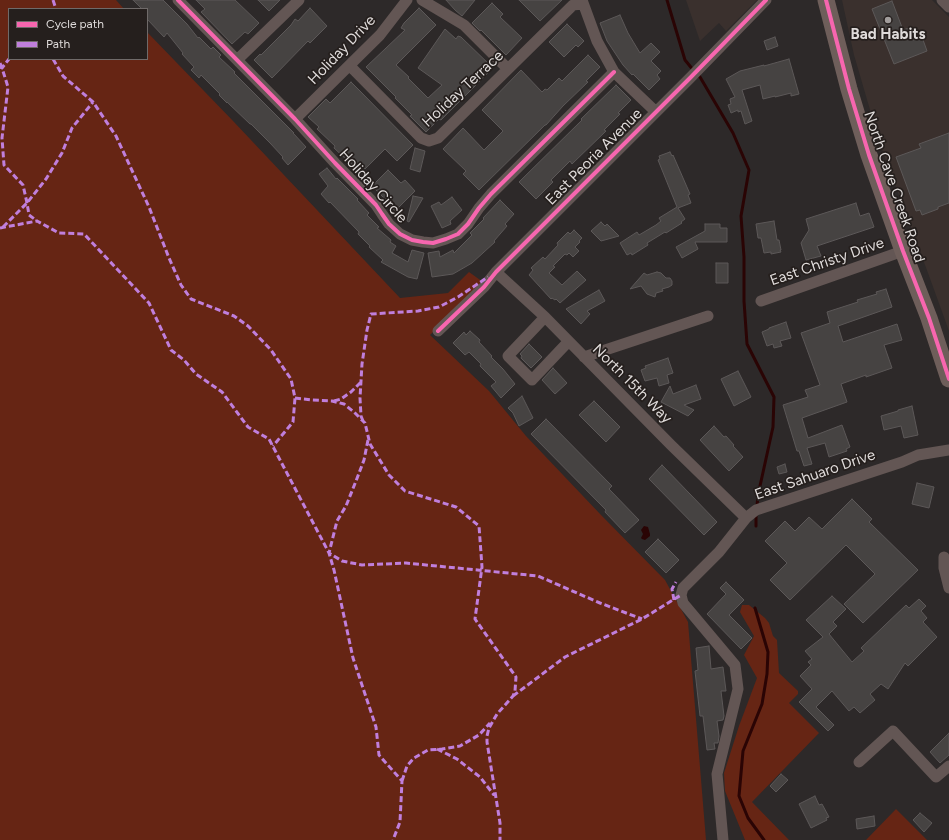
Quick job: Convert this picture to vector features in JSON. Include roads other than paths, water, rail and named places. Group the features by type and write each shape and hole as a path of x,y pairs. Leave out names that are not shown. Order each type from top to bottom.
{"main road":[{"name":"North Cave Creek Road","path":"826,0 856,116 903,251 929,318 949,379"}],"street":[{"path":"237,60 299,0"},
{"name":"Holiday Drive","path":"296,119 380,35 407,0"},
{"path":"422,0 464,25 508,69"},
{"name":"East Peoria Avenue","path":"438,331 766,0"},
{"path":"942,0 949,7"},
{"name":"Holiday Circle","path":"180,1 296,119 335,163 376,205 390,224 400,234 412,240 423,242 433,243 458,234 468,224 491,194 614,72"},
{"path":"582,2 597,41 614,72 656,112"},
{"name":"Holiday Terrace","path":"350,66 421,138 429,141 438,138 573,5 582,2"},
{"name":"East Christy Drive","path":"761,301 903,251"},
{"name":"North 15th Way","path":"496,272 545,317 568,342 746,518"},
{"path":"584,357 708,316"},
{"path":"545,317 508,356 532,380 568,342"},
{"name":"East Sahuaro Drive","path":"723,840 717,774 738,689 735,666 683,603 681,595 683,588 719,552 746,518 756,510 902,462 918,455 949,450"},
{"path":"944,558 944,568 949,584"},
{"path":"859,762 892,731 936,777 949,766"}],"waterway":[{"path":"667,0 685,60 694,71"},
{"path":"698,75 733,133 749,170 741,216 747,344 774,397 773,427 758,495 757,506"},
{"path":"756,514 756,526"},
{"path":"755,608 768,652 767,674 762,704 743,751 739,796 748,818 764,840"}],"place":[{"name":"Bad Habits","path":"888,20"}]}
